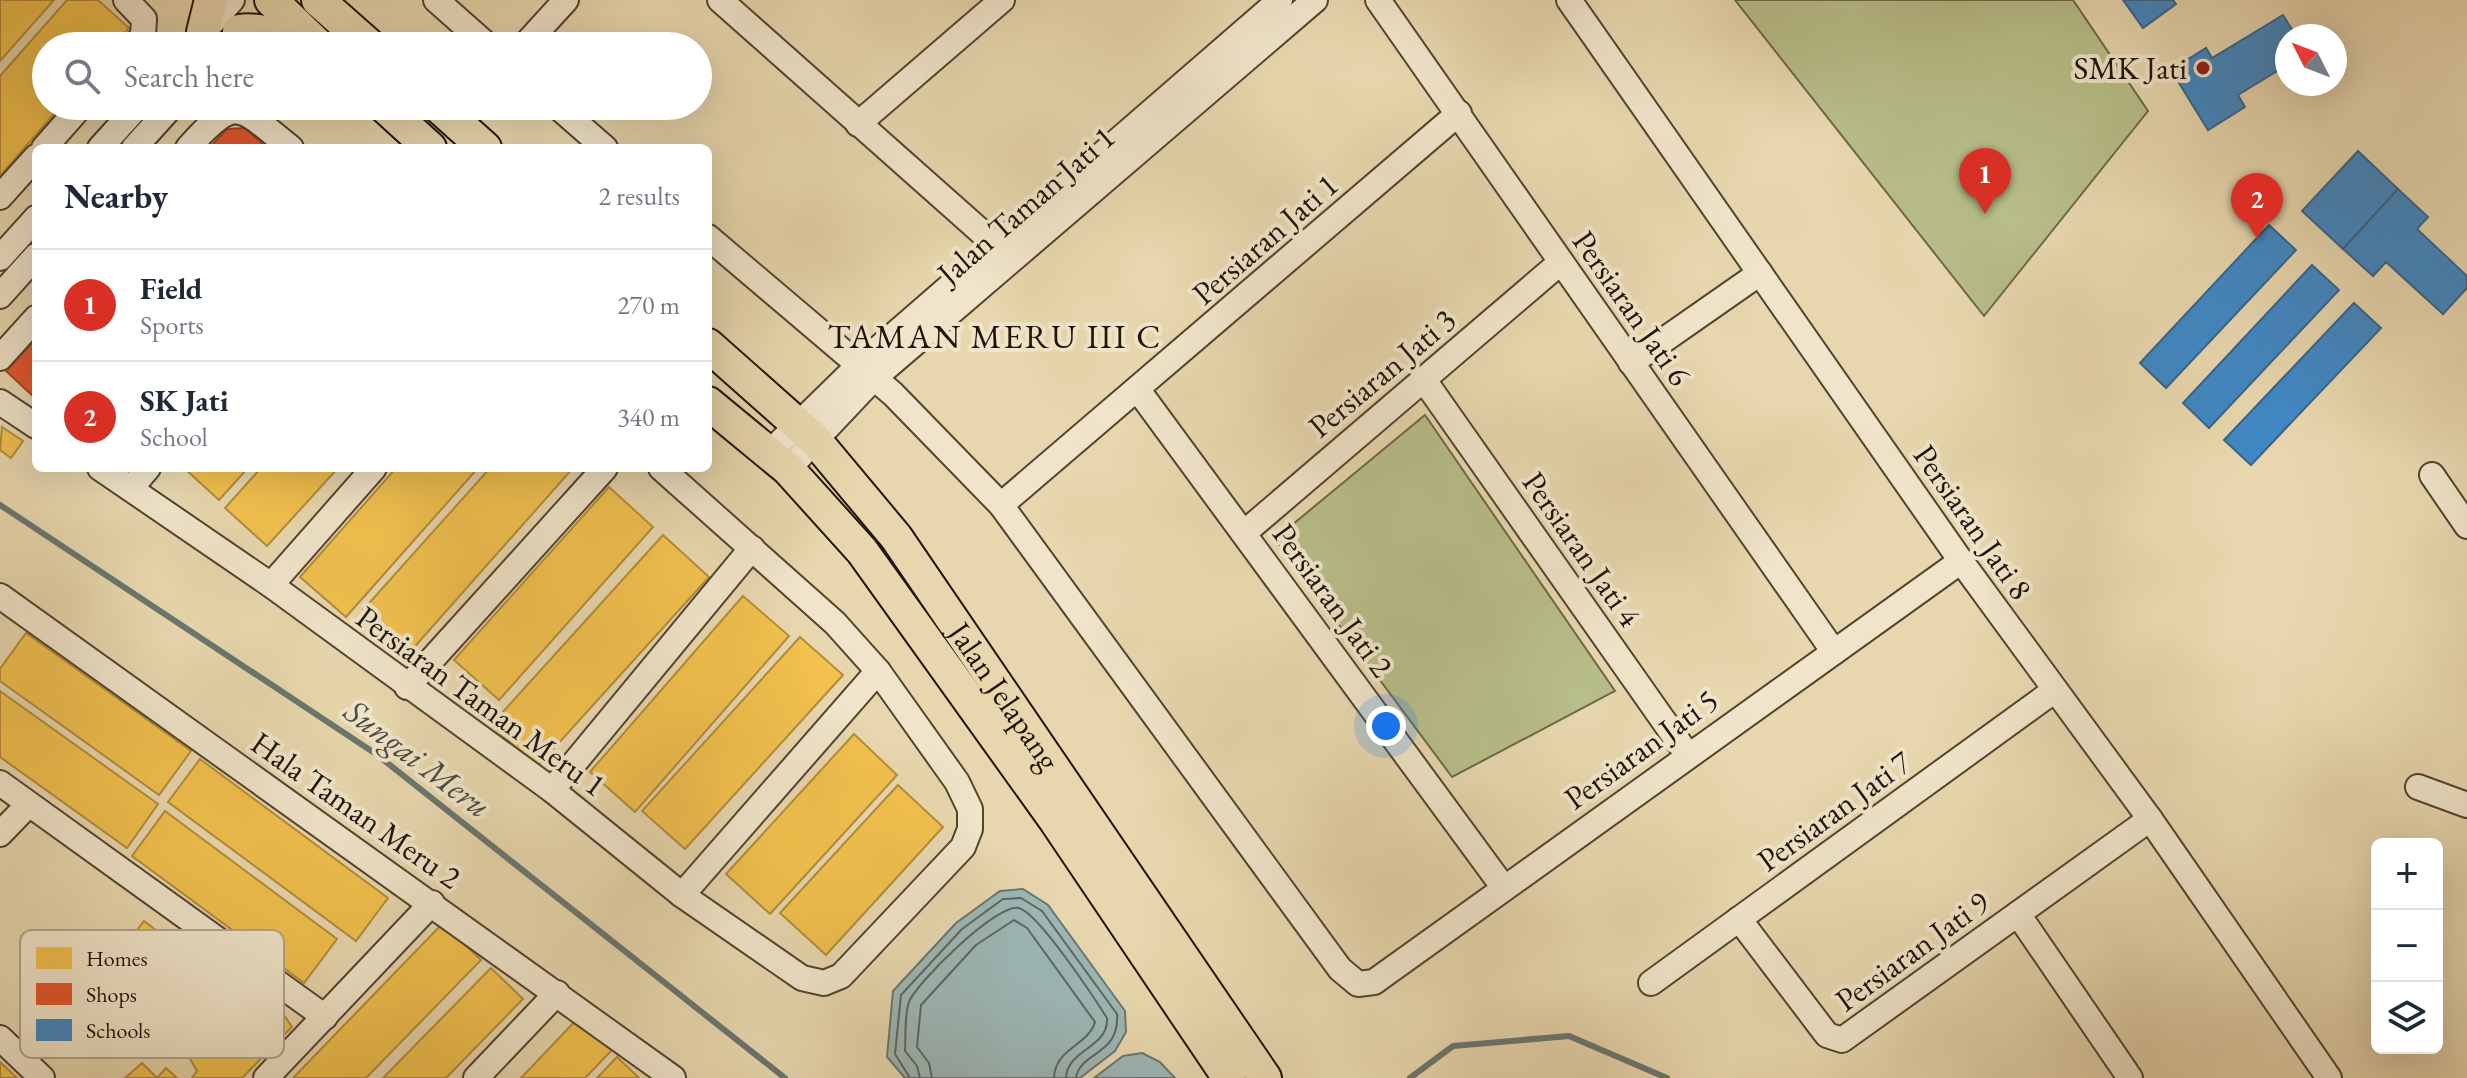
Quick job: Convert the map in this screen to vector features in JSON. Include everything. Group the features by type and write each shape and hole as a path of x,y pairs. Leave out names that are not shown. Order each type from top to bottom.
{"main road":[{"path":"211,0 221,31 268,32"},
{"path":"271,0 304,32"},
{"path":"318,0 354,32"},
{"path":"399,120 426,144"},
{"path":"454,120 481,144"},
{"name":"Jalan Jelapang","path":"712,349 806,432 896,537 1193,978 1264,1076"},
{"name":"Jalan Jelapang","path":"712,406 779,461 862,551 1055,820 1229,1078"}],"street":[{"path":"126,0 144,19 143,32"},
{"path":"221,31 232,0"},
{"path":"436,0 472,32"},
{"path":"537,32 566,0"},
{"path":"858,124 1002,0"},
{"name":"Jalan Taman Jati 1","path":"779,461 866,373 1004,252 1280,0"},
{"name":"Jalan Taman Jati 1","path":"1004,252 1315,0"},
{"name":"Persiaran Jati 6","path":"1378,0 1834,652"},
{"name":"Persiaran Jati 8","path":"1569,0 1961,561 2150,819 2329,1078"},
{"path":"722,1 1004,252"},
{"name":"Persiaran Jati 1","path":"1001,505 1459,113"},
{"path":"48,144 69,120"},
{"path":"104,144 125,120"},
{"path":"138,144 159,120"},
{"path":"192,144 213,120"},
{"path":"255,120 286,144"},
{"path":"573,120 600,144"},
{"path":"0,197 32,161"},
{"path":"0,258 32,222"},
{"path":"712,240 893,394 1001,505"},
{"path":"0,296 32,260"},
{"name":"Persiaran Jati 3","path":"1244,533 1561,262"},
{"path":"1631,363 1760,273"},
{"path":"0,358 32,322"},
{"name":"Persiaran Jati 4","path":"1424,380 1687,754"},
{"name":"Persiaran Jati 2","path":"1138,390 1504,888"},
{"path":"0,402 32,423"},
{"name":"Persiaran Taman Meru 1","path":"106,472 271,585 552,790 682,895 802,978 824,983 841,976 963,847 970,829 970,809 957,782 878,671"},
{"path":"131,488 145,472"},
{"path":"271,585 370,472"},
{"path":"407,687 601,472"},
{"path":"666,472 835,623 878,671 682,895"},
{"path":"2432,475 2467,526"},
{"name":"Persiaran Jati 5","path":"1001,505 1340,969 1358,984 1374,982 1687,754 1961,561"},
{"path":"552,790 752,548"},
{"name":"Hala Taman Meru 2","path":"3,603 432,903 673,1078"},
{"name":"Persiaran Jati 7","path":"1651,983 2055,690"},
{"path":"0,783 203,930"},
{"path":"2418,787 2467,805"},
{"path":"0,834 28,805"},
{"name":"Persiaran Jati 9","path":"1739,919 1827,1035 1836,1041 2150,819"},
{"path":"266,1078 432,903"},
{"path":"2018,914 2130,1078"},
{"path":"284,988 325,1017"},
{"path":"476,1078 557,993"},
{"path":"0,1038 20,1057"},
{"path":"21,1058 42,1078"}],"green space":[{"path":"1735,0 2073,0 2148,111 1984,316"},
{"path":"1425,415 1615,691 1452,777 1275,539"}],"water":[{"path":"1023,889 1048,905 1125,1011 1126,1032 1115,1051 1080,1078 905,1078 887,1057 893,991 956,923 1000,891"},
{"path":"1142,1053 1160,1062 1175,1078 1094,1078 1123,1056"}],"building: Homes":[{"path":"0,0 54,0 0,61"},
{"path":"67,0 98,0 129,28 126,32 39,32"},
{"path":"32,40 32,120 49,120 0,176 0,76"},
{"path":"2,427 23,441 11,458 0,450"},
{"path":"188,472 244,472 219,500"},
{"path":"257,472 334,472 267,546 225,508"},
{"path":"392,472 474,472 346,617 300,577"},
{"path":"486,472 569,472 410,652 363,610"},
{"path":"609,487 653,527 499,700 454,660"},
{"path":"663,535 709,577 537,767 491,725"},
{"path":"743,596 789,636 635,812 590,772"},
{"path":"26,633 191,751 159,795 0,681 0,669"},
{"path":"800,637 843,675 685,849 642,811"},
{"path":"0,691 158,804 127,848 0,757"},
{"path":"854,734 897,775 770,914 726,874"},
{"path":"200,759 388,898 356,941 168,802"},
{"path":"898,785 943,827 826,955 780,913"},
{"path":"165,811 337,939 304,983 284,968 284,930 232,930 132,856"},
{"path":"144,921 156,930 137,930"},
{"path":"443,923 481,960 366,1078 293,1078"},
{"path":"491,968 523,999 446,1078 383,1078"},
{"path":"284,1015 292,1027 284,1035"},
{"path":"579,1017 613,1049 585,1078 521,1078"},
{"path":"617,1057 639,1078 597,1078"},
{"path":"190,1058 262,1058 242,1078 192,1078 197,1071"},
{"path":"0,1062 17,1078 0,1078"},
{"path":"142,1063 157,1078 125,1078"},
{"path":"166,1068 177,1078 157,1078"}],"building: Shops":[{"path":"245,128 263,144 213,144 227,129"},
{"path":"32,343 32,395 6,371"}],"building: Schools":[{"path":"2123,0 2173,0 2176,4 2143,28"},
{"path":"2283,15 2289,24 2275,24 2275,72 2238,95 2245,107 2208,130 2171,70 2206,48 2212,58"},
{"path":"2358,151 2398,189 2343,249 2302,211"},
{"path":"2398,189 2428,217 2417,229 2467,276 2467,288 2443,314 2386,262 2373,276 2343,249"},
{"path":"2269,225 2296,250 2166,388 2140,363"},
{"path":"2312,265 2339,290 2209,428 2183,403"},
{"path":"2354,303 2381,328 2251,465 2224,440"}],"waterway":[{"name":"Sungai Meru","path":"0,505 376,754 785,1078"},
{"name":"Sungai Meru","path":"1410,1078 1453,1046 1569,1036 1667,1078"}],"place":[{"name":"SMK Jati","path":"2203,68"},
{"name":"Field","path":"1985,214"},
{"name":"SK Jati","path":"2257,239"}],"district":[{"name":"TAMAN MERU III C","path":"995,336"}]}
